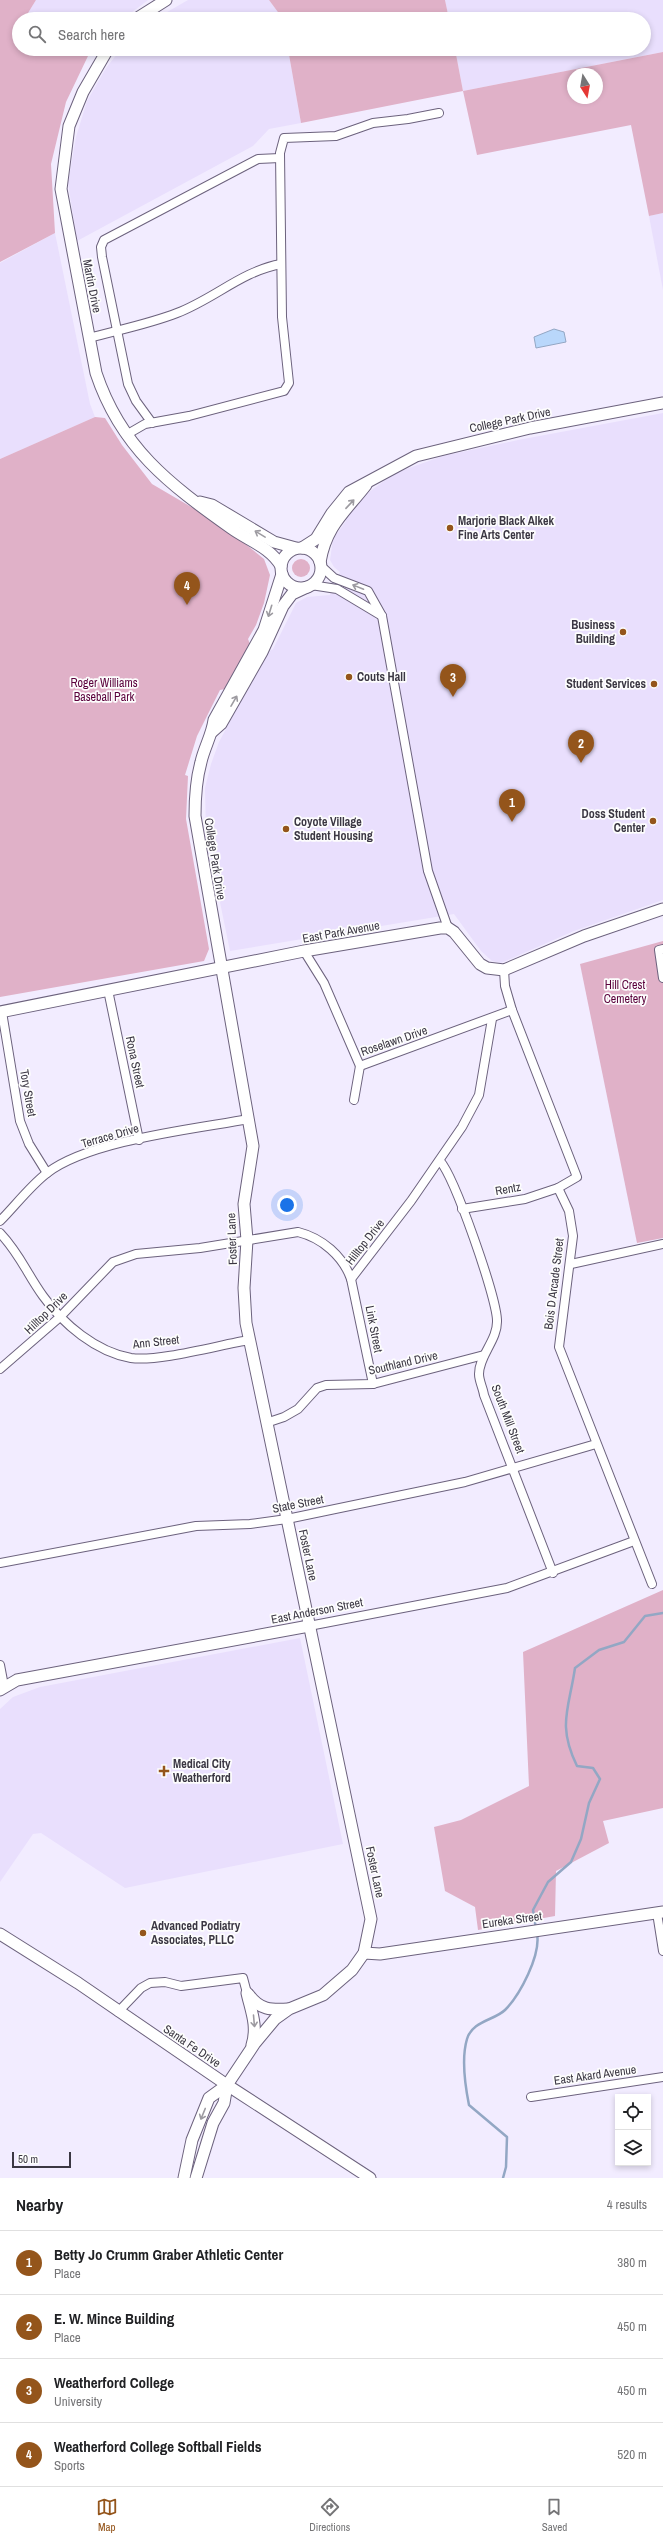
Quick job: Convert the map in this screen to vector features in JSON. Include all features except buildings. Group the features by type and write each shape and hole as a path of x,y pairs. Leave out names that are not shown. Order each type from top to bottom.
{"street":[{"path":"147,12 166,0"},
{"name":"Martin Drive","path":"104,56 83,92 69,126 61,189 89,338 103,394 126,435 148,462 194,500 246,539 270,552 281,570"},
{"path":"126,435 152,423 189,416 284,391 290,377 282,317 280,158 281,145 284,138 336,136 373,123 408,119 439,113"},
{"path":"152,423 136,401 128,384 102,256 101,247 104,240 258,159 280,158"},
{"path":"89,338 176,313 216,295 253,271 281,264"},
{"name":"College Park Drive","path":"299,548 316,538 332,513 349,492 397,465 434,450 530,428 663,403"},
{"name":"College Park Drive","path":"321,564 323,546 332,525 369,481"},
{"name":"Martin Drive","path":"194,500 212,505 274,542 299,548"},
{"path":"382,616 337,589 309,586 301,588 290,584 281,570 284,557 299,548 316,554 321,564 334,578 368,592 382,616 428,871 448,928 461,940 480,964 487,968 504,970 584,936 663,909"},
{"path":"309,586 317,580 321,564"},
{"name":"College Park Drive","path":"221,968 195,816 195,794 200,766 212,732 214,720 264,630 281,570"},
{"name":"College Park Drive","path":"212,732 221,724 262,652 283,606 292,594 309,586"},
{"name":"East Park Avenue","path":"1,1012 304,951 448,928"},
{"path":"663,949 659,950 663,978"},
{"name":"Roselawn Drive","path":"304,951 324,983 360,1066 492,1019 512,1010"},
{"name":"Foster Lane","path":"221,968 253,1146 244,1204 247,1240 244,1306 248,1340 369,1903 371,1919 364,1953 352,1970 334,1988 323,1995 289,2009 270,2025 227,2085"},
{"path":"504,970 505,986 512,1010 576,1177 558,1188"},
{"name":"Rona Street","path":"108,990 139,1140"},
{"name":"Tory Street","path":"1,1012 20,1121 29,1144 47,1173"},
{"name":"Hilltop Drive","path":"351,1279 440,1161 462,1127 479,1095 486,1064 492,1019"},
{"path":"354,1100 360,1066"},
{"name":"Terrace Drive","path":"0,1221 47,1173 72,1160 100,1149 249,1119"},
{"name":"South Mill Street","path":"440,1161 462,1209 493,1296 498,1321 494,1339 484,1355 479,1374 484,1395 514,1469 553,1573"},
{"name":"Rentz","path":"462,1209 525,1198 558,1188"},
{"name":"Bois D Arcade Street","path":"558,1188 569,1211 573,1236 571,1264 559,1348 652,1584"},
{"name":"Hilltop Drive","path":"0,1369 60,1317 113,1262 136,1254 298,1232 314,1236 343,1260 351,1279"},
{"name":"Ann Street","path":"0,1233 16,1249 42,1296 60,1317 80,1335 107,1350 131,1358 167,1355 248,1340"},
{"path":"571,1264 663,1244"},
{"name":"Link Street","path":"351,1279 373,1384"},
{"name":"Southland Drive","path":"266,1423 284,1417 298,1408 317,1388 326,1385 373,1384 484,1355"},
{"name":"State Street","path":"0,1563 196,1526 250,1524 287,1519 465,1482 596,1444"},
{"name":"East Anderson Street","path":"2,1688 17,1680 507,1588 553,1573 634,1541"},
{"path":"0,1665 2,1688"},
{"path":"660,1912 663,1951"},
{"name":"Eureka Street","path":"364,1953 380,1954 660,1912"},
{"name":"Santa Fe Drive","path":"0,1934 78,1983 118,2012 227,2085 370,2178"},
{"path":"118,2012 141,1988 150,1983 164,1982 180,1986 243,1978 253,2014 255,2032 251,2050"},
{"path":"247,1993 261,2007 269,2010 289,2009"},
{"name":"East Akard Avenue","path":"531,2097 663,2077"},
{"path":"197,2173 213,2123 224,2103 227,2085"},
{"path":"184,2178 192,2140 209,2098 227,2085"}],"shaded area":[{"path":"36,0 148,0 132,12 29,12"},
{"path":"188,0 269,0 278,12 167,12"},
{"path":"445,0 663,0 663,52 651,54 651,12 448,12"},
{"path":"115,56 289,56 301,123 269,129 253,146 77,241 68,183 76,137 87,101 106,68"},
{"path":"456,56 642,56 581,68 567,68 567,71 463,91"},
{"path":"663,213 663,290 649,216"},
{"path":"55,233 90,404 95,417 0,459 0,263"},
{"path":"663,413 663,900 574,931 501,963 492,961 481,951 454,914 230,951 206,834 205,788 211,764 219,742 266,653 273,649 296,603 307,597 330,595 340,572 334,567 330,560 333,539 346,521 345,518 361,498 395,473 443,456 518,440"},
{"name":"Medical City Weatherford","path":"300,1638 343,1844 125,1888 41,1833 33,1834 0,1882 0,1709 13,1697 40,1687"}],"green space":[{"path":"0,0 36,0 29,12 12,12 12,56 88,56 66,102 51,164 55,233 0,262"},
{"path":"269,0 445,0 448,12 278,12"},
{"path":"663,52 663,213 649,216 631,125 477,155 463,91 567,71 567,104 603,104 603,68 581,68 642,56 651,56 651,54"},
{"path":"289,56 456,56 463,91 301,123"},
{"name":"Roger Williams Baseball Park","path":"95,417 105,418 122,445 152,484 222,525 264,559 270,575 264,603 256,625 248,639 250,644 225,689 220,690 197,736 185,775 188,776 186,819 209,949 204,961 0,997 0,459"},
{"path":"297,559 305,559 310,564 308,575 305,577 297,577 292,572 292,564"},
{"name":"Hill Crest Cemetery","path":"663,941 663,1238 637,1243 580,964"},
{"path":"663,1590 663,1808 603,1821 609,1843 556,1871 555,1916 478,1930 475,1907 445,1891 434,1827 461,1820 529,1786 523,1652"}],"water":[{"path":"554,329 564,332 566,342 536,348 534,337"}],"waterway":[{"path":"536,1929 533,1910 548,1882 571,1862 581,1839 589,1803 600,1779 593,1768 577,1766 567,1739 566,1717 575,1668 599,1650 624,1642 645,1616 663,1613"},
{"path":"503,2178 506,2167 507,2137 469,2105 464,2072 465,2047 467,2039 474,2028 505,2010 517,1995 533,1963 536,1953 537,1934"}],"place":[{"name":"Marjorie Black Alkek Fine Arts Center","path":"450,528"},
{"name":"Weatherford College Softball Fields","path":"187,605"},
{"name":"Business Building","path":"623,632"},
{"name":"Couts Hall","path":"349,677"},
{"name":"Student Services","path":"654,684"},
{"name":"Weatherford College","path":"453,697"},
{"name":"E. W. Mince Building","path":"581,763"},
{"name":"Doss Student Center","path":"653,821"},
{"name":"Betty Jo Crumm Graber Athletic Center","path":"512,822"},
{"name":"Coyote Village Student Housing","path":"286,829"},
{"name":"Medical City Weatherford","path":"164,1771"},
{"name":"Advanced Podiatry Associates, PLLC","path":"143,1933"}]}
